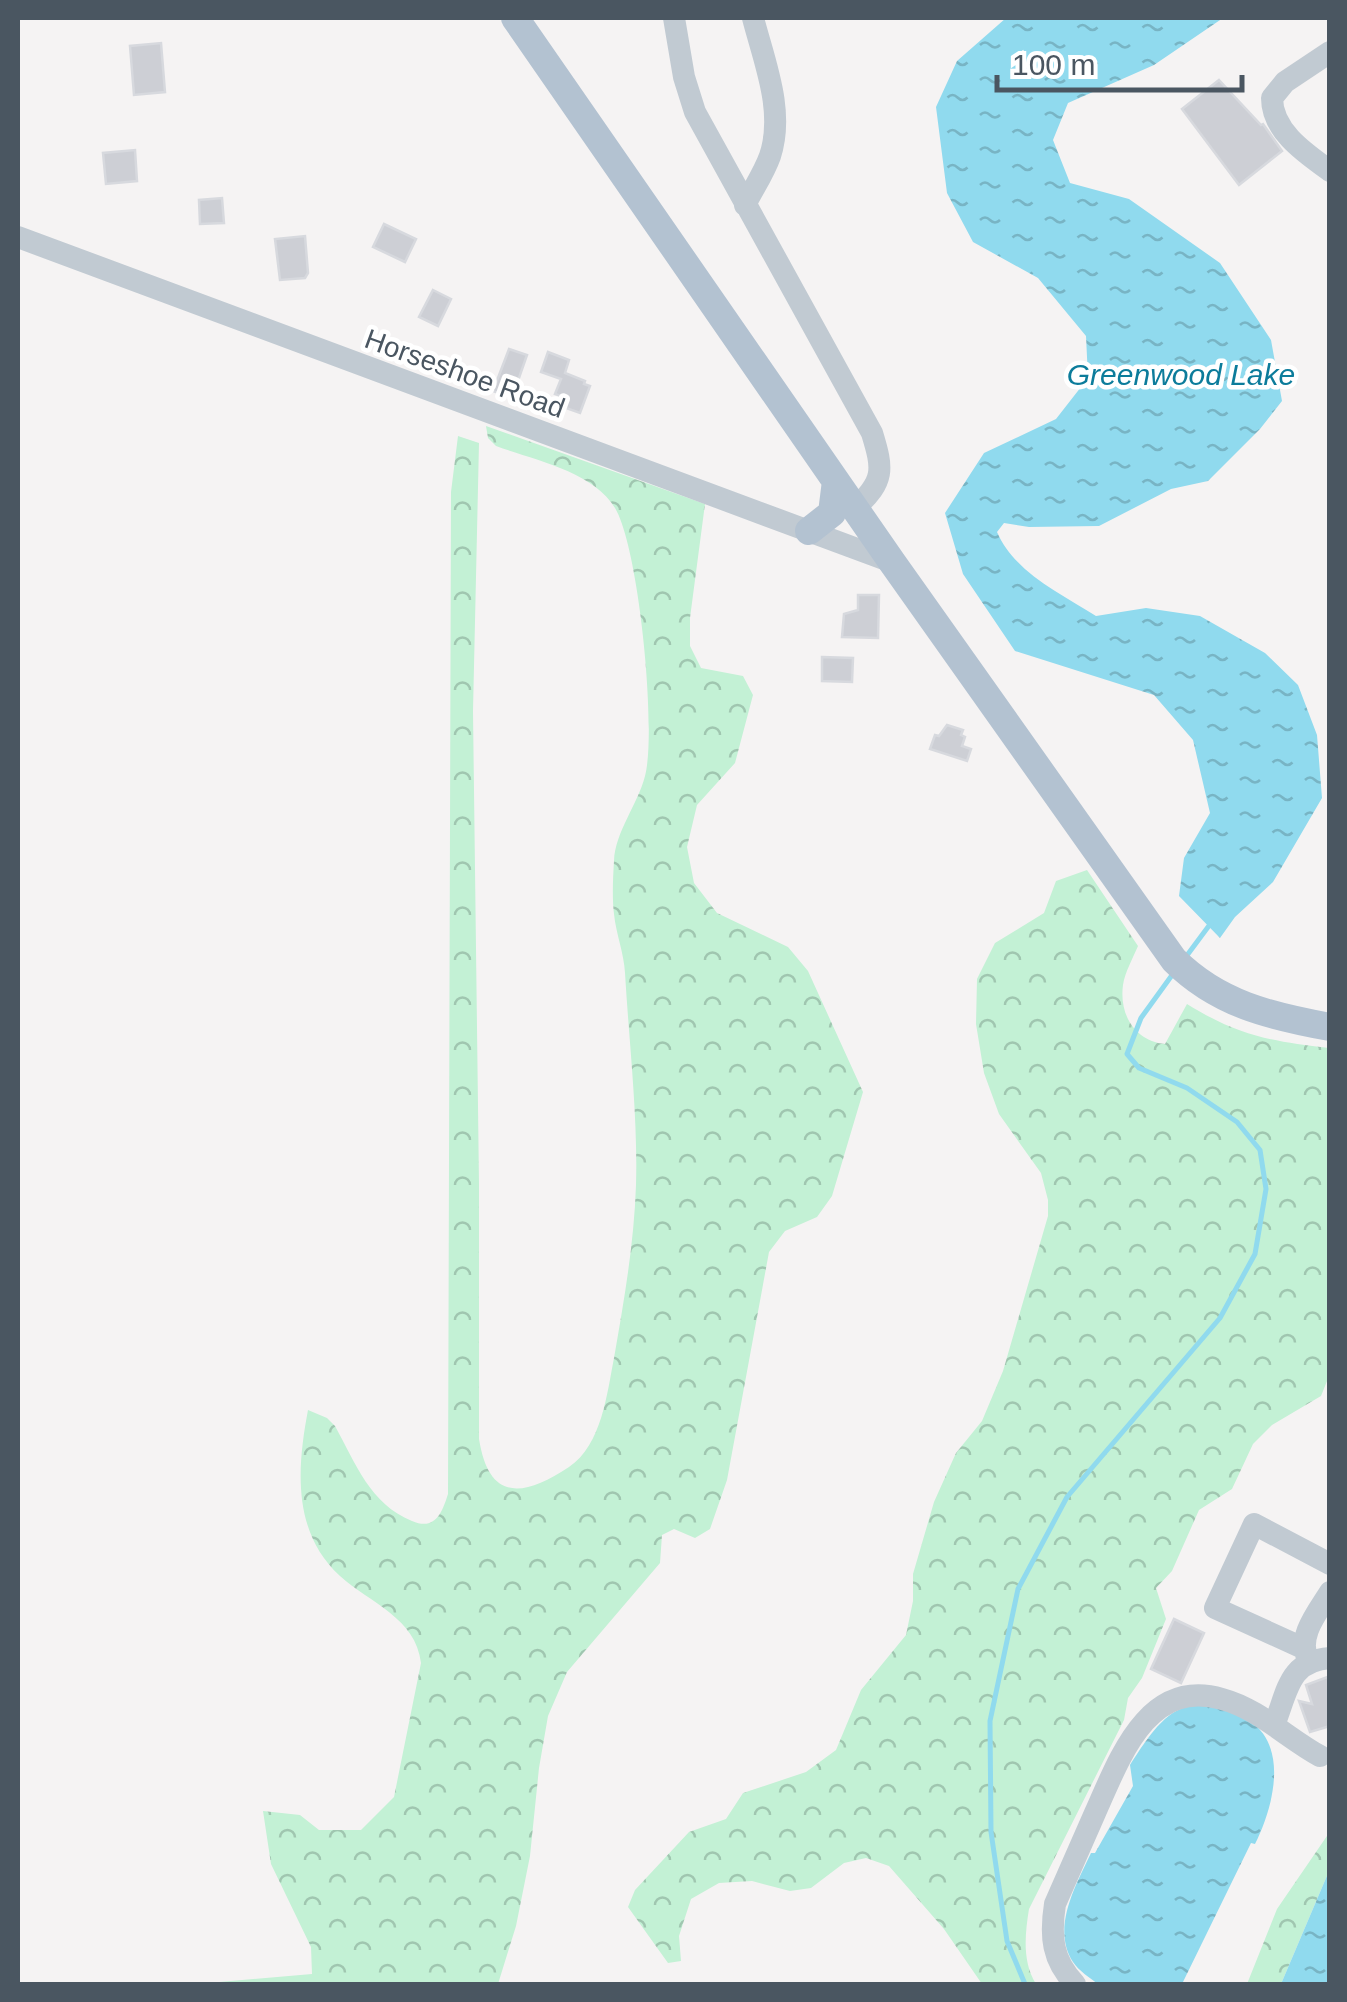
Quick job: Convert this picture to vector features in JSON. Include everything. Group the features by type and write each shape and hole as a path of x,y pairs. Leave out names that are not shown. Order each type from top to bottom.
{"main road":[{"path":"515,18 1174,960 1208,989 1253,1011 1330,1027"},
{"path":"809,531 832,514 836,481"}],"street":[{"path":"674,18 694,112 872,432 881,467 879,479 873,492 855,508"},
{"path":"744,205 770,156 775,126 772,89 753,18"},
{"path":"1330,52 1285,82 1272,98 1277,124 1330,172"},
{"name":"Horseshoe Road","path":"18,237 892,562"},
{"path":"1313,1655 1215,1608 1254,1524 1330,1564"},
{"path":"1313,1655 1305,1635 1330,1592"},
{"path":"1274,1725 1298,1669 1313,1655"},
{"path":"1075,1984 1062,1970 1054,1949 1051,1928 1055,1904 1124,1747 1142,1721 1171,1699 1218,1697 1245,1707 1320,1756"}],"green space":[{"path":"486,426 705,504 690,646 701,668 743,676 753,695 735,763 697,805 687,847 694,883 717,913 788,947 808,971 863,1092 832,1196 817,1217 785,1231 769,1252 727,1480 710,1529 695,1538 674,1529 662,1535 660,1563 567,1672 548,1716 530,1856 516,1926 498,1984 197,1984 312,1974 311,1947 271,1864 263,1811 300,1815 319,1830 361,1830 394,1797 421,1663 417,1647 401,1623 324,1559 306,1519 301,1476 308,1410 335,1426 366,1481 397,1514 420,1523 432,1522 448,1494 451,492 458,436 479,443 473,711 479,1439 484,1459 499,1483 510,1488 537,1484 580,1457 596,1432 614,1358 631,1251 636,1159 625,973 613,888 615,850 642,787 648,753 644,640 632,560 615,508 605,495 578,476 496,446 488,438"},
{"path":"1087,870 1138,946 1125,975 1122,996 1131,1025 1145,1038 1165,1044 1187,1004 1255,1035 1329,1048 1329,1376 1321,1396 1272,1425 1253,1444 1232,1489 1199,1510 1172,1571 1156,1588 1166,1619 1142,1678 1128,1698 1124,1720 1029,1909 1027,1957 1036,1984 982,1984 944,1929 889,1866 866,1858 844,1863 811,1888 790,1891 752,1881 719,1883 691,1899 679,1936 681,1961 668,1963 628,1907 635,1890 689,1832 726,1819 743,1793 806,1772 836,1750 861,1690 906,1635 913,1601 913,1574 934,1502 956,1453 982,1421 1003,1371 1048,1216 1041,1173 999,1114 984,1073 976,1024 977,979 995,943 1044,913 1056,881"},
{"path":"1329,1833 1329,1871 1281,1984 1247,1984 1277,1909"}],"water":[{"name":"Greenwood Lake","path":"1006,18 1223,18 1154,65 1068,103 1053,140 1070,183 1129,199 1220,263 1271,340 1282,401 1208,481 1171,489 1099,526 1029,527 1004,523 997,532 1027,571 1096,616 1146,608 1200,616 1265,653 1298,685 1317,735 1322,798 1273,882 1235,917 1220,938 1179,896 1184,858 1210,813 1193,740 1154,695 1015,651 963,574 945,513 984,453 1056,419 1088,378 1086,336 1038,278 973,242 947,193 936,107 957,61"},
{"path":"1219,1705 1254,1724 1271,1750 1274,1783 1261,1831 1255,1844 1251,1843 1182,1984 1098,1984 1075,1965 1064,1935 1068,1907 1079,1879 1133,1786 1130,1765 1154,1731 1177,1710"},
{"path":"1329,1871 1329,1984 1281,1984"}],"building":[{"path":"161,43 165,92 134,95 130,46"},
{"path":"1219,80 1263,124 1282,151 1239,185 1182,109"},
{"path":"135,150 137,181 106,184 103,153"},
{"path":"222,198 224,223 200,224 199,200"},
{"path":"384,224 416,239 405,262 373,247"},
{"path":"305,236 308,273 305,278 280,280 275,239"},
{"path":"433,290 451,299 438,326 419,317"},
{"path":"509,349 527,355 512,398 493,391"},
{"path":"548,352 569,360 565,373 590,386 580,413 563,407 564,397 555,394 561,379 541,372"},
{"path":"858,595 879,595 878,638 842,637 844,614 858,610"},
{"path":"822,657 853,658 852,682 822,681"},
{"path":"947,725 963,730 962,746 971,749 967,761 930,749 935,735 939,736"},
{"path":"1174,1619 1204,1633 1181,1683 1151,1669"},
{"path":"1330,1676 1330,1726 1310,1732 1299,1701 1312,1704 1306,1685"}],"waterway":[{"path":"1185,958 1211,923"},
{"path":"1025,1984 1007,1941 991,1832 990,1721 1018,1589 1067,1497 1220,1318 1255,1254 1266,1189 1260,1150 1237,1122 1187,1088 1139,1068 1127,1054 1141,1018 1175,971"}]}
